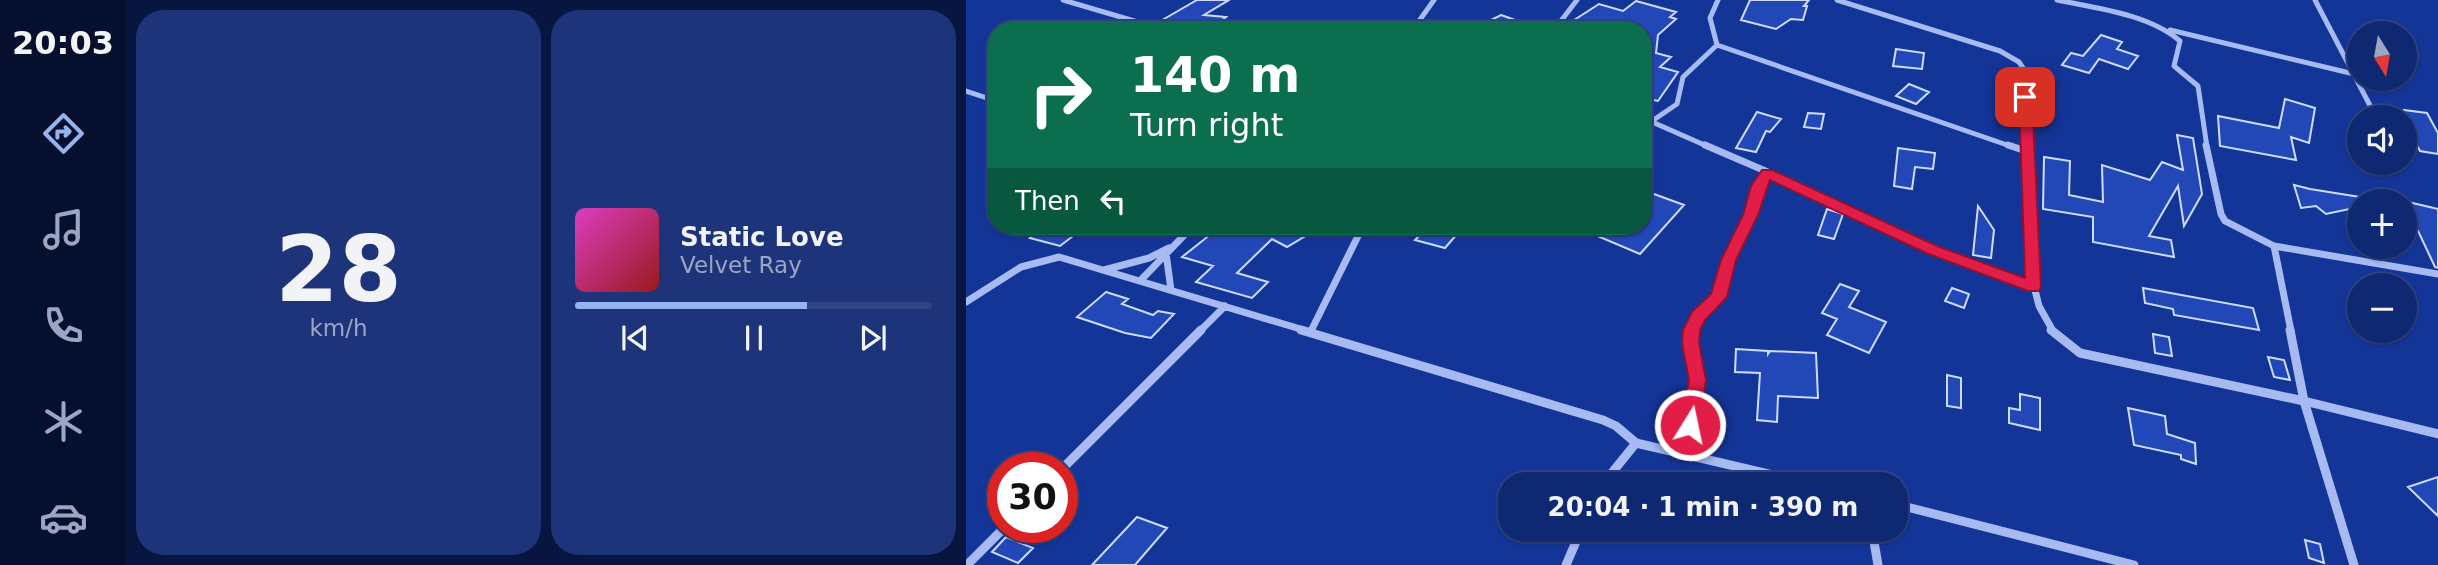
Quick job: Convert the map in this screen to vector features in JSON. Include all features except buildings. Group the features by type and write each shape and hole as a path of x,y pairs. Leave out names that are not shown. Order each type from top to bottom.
{"street":[{"path":"1063,0 1134,21"},
{"path":"1419,21 1434,0"},
{"path":"1561,21 1577,0"},
{"path":"1717,45 1710,18 1718,0"},
{"path":"1837,0 2000,51 2019,62 2025,71 2033,287 2050,329 2063,342 2080,353 2304,401 2438,434"},
{"path":"2057,0 2347,72"},
{"path":"2314,0 2347,61"},
{"path":"2163,28 2180,41 2174,66 2198,86 2200,91 2200,119 2221,214 2234,227 2274,246 2438,274"},
{"path":"1652,121 1677,104 1683,77 1717,45"},
{"path":"1717,45 2026,151"},
{"path":"966,91 987,98"},
{"path":"1652,121 1932,250 2033,287"},
{"path":"1693,456 1690,425 1698,380 1691,343 1692,330 1698,316 1719,297 1729,260 1750,215 1758,186 1767,173"},
{"path":"1140,281 1183,235"},
{"path":"1311,331 1359,235"},
{"path":"1104,270 1149,258 1173,246"},
{"path":"2274,246 2304,401 2354,565"},
{"path":"1166,253 1171,290"},
{"path":"966,302 1005,274 1041,259 1059,257 1603,420 1616,426 1636,443 1761,472"},
{"path":"1078,453 1225,306"},
{"path":"1613,472 1636,443"},
{"path":"1908,507 2134,565"},
{"path":"1566,565 1576,542"},
{"path":"1874,542 1878,565"},
{"path":"967,565 989,543"}],"route":[{"path":"1690,425 1698,380 1691,343 1692,330 1698,316 1719,297 1729,260 1750,215 1758,186 1767,173 1932,250 2033,287 2025,97"}]}
